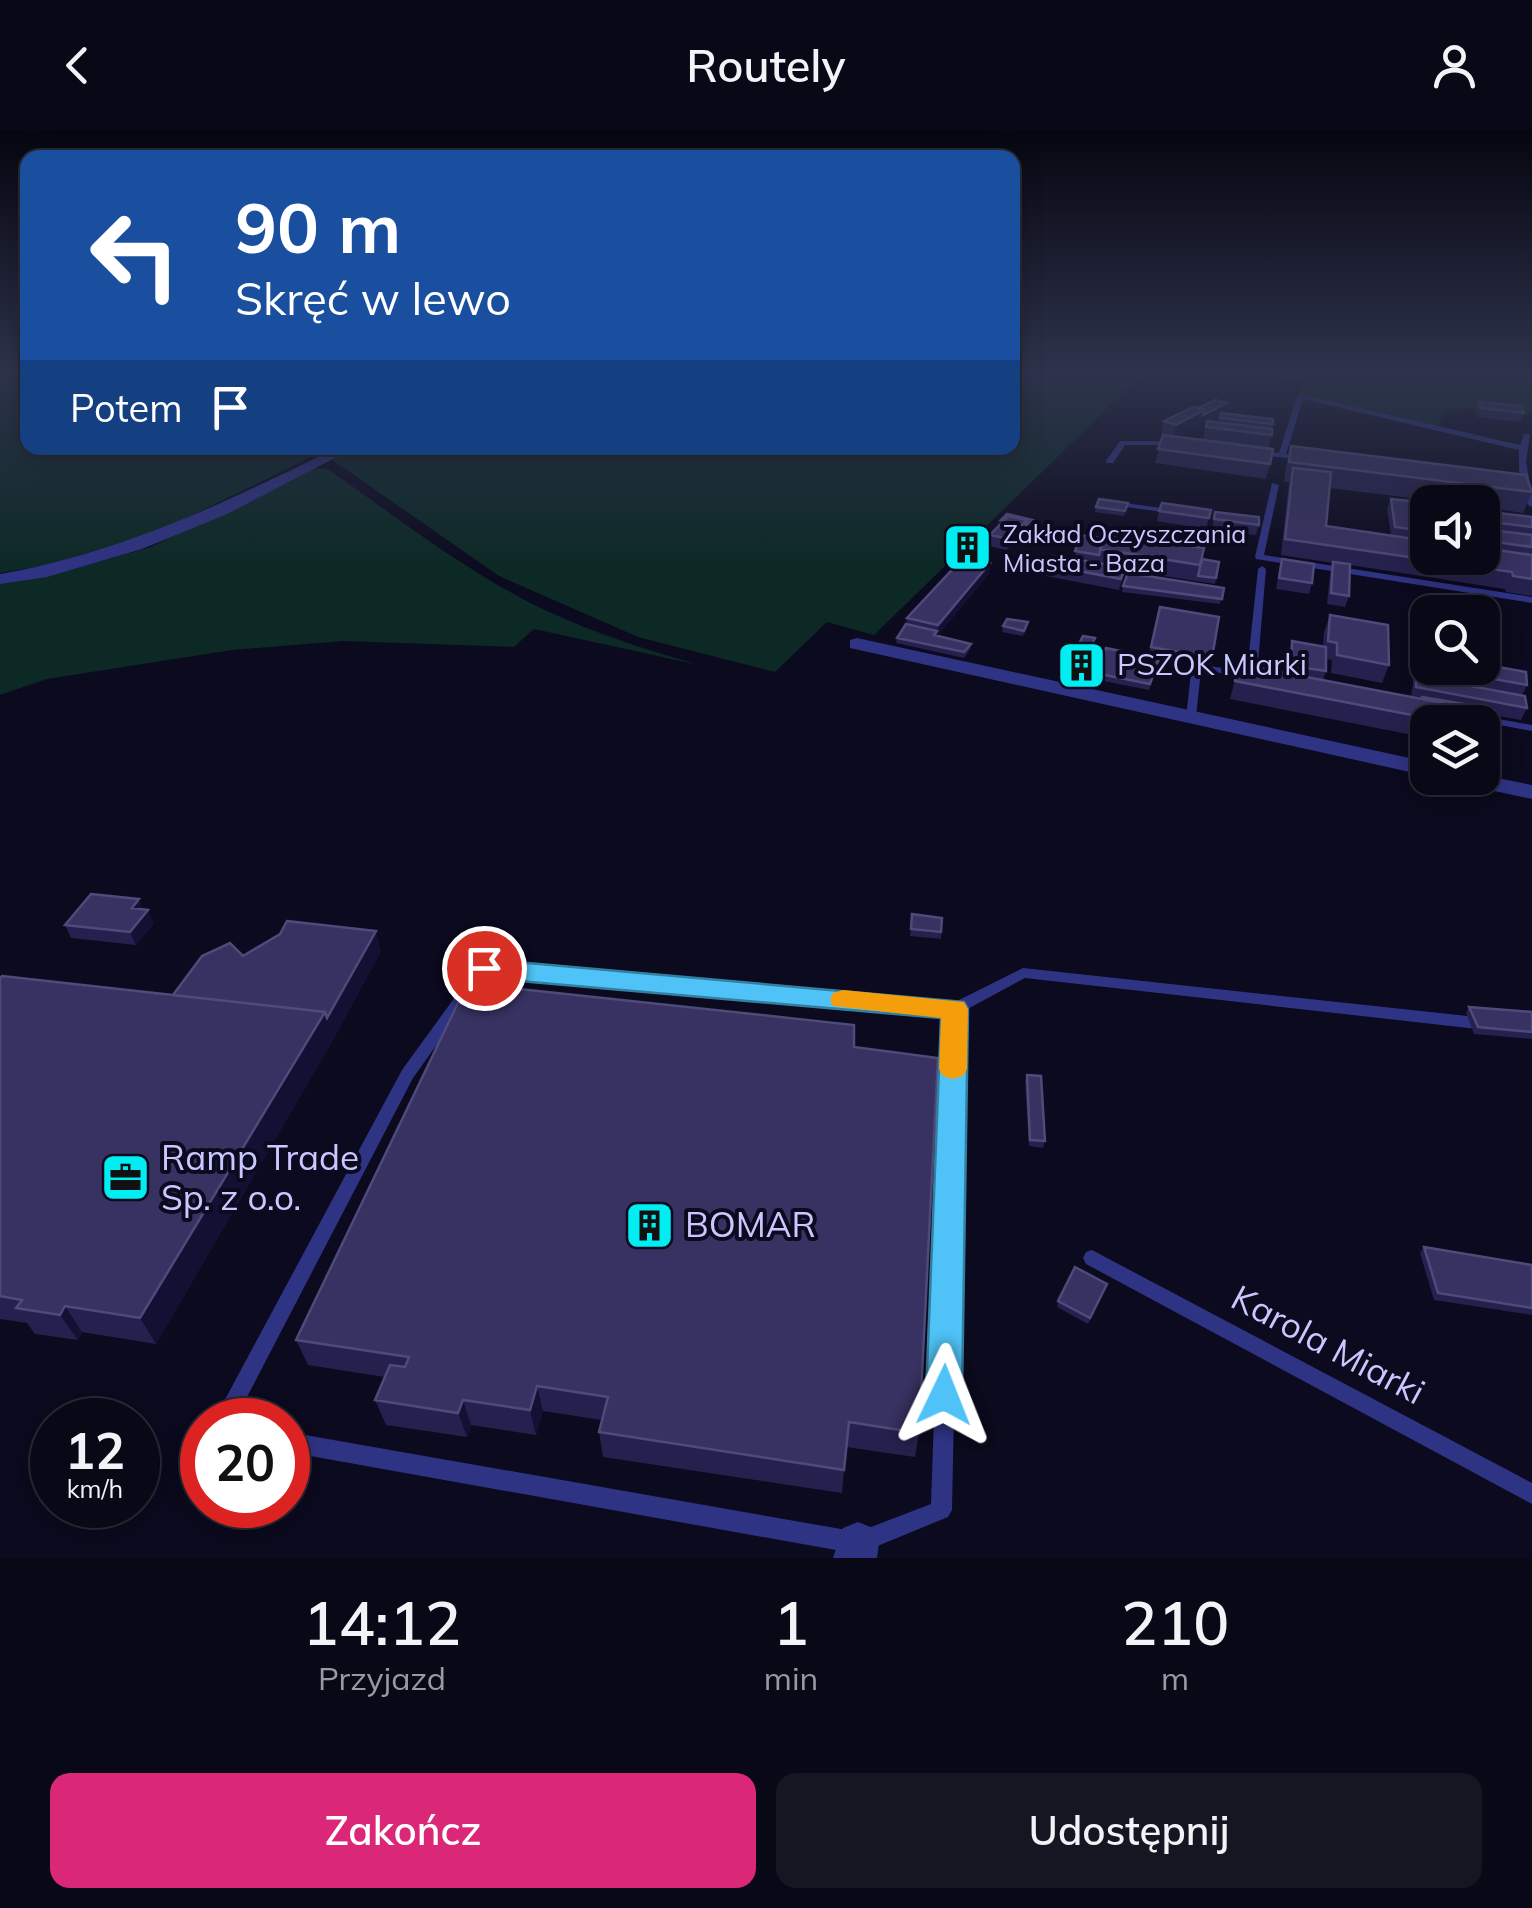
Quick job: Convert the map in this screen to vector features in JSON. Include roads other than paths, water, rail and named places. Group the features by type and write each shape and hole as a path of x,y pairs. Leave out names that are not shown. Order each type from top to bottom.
{"street":[{"path":"0,580 72,567 148,544 332,455"},
{"path":"857,644 1410,765"},
{"path":"1500,785 1532,792"}],"lane":[{"path":"1282,456 1288,437"},
{"path":"1474,437 1522,448"},
{"path":"1530,437 1522,448 1523,484 1532,505"},
{"path":"1110,462 1123,444 1186,444"},
{"path":"1244,451 1319,460"},
{"path":"1504,482 1523,484"},
{"path":"1276,485 1259,558 1532,600"},
{"path":"1113,503 1190,514"},
{"path":"1248,522 1267,525"},
{"path":"1252,675 1262,569"},
{"path":"1191,717 1196,666 1269,678"},
{"path":"1500,722 1532,728"},
{"path":"236,1398 407,1074 484,968 955,1009 1023,973 1512,1027"},
{"path":"310,1446 857,1551 941,1510 955,1009"},
{"name":"Karola Miarki","path":"1092,1258 1532,1494"}],"place":[{"name":"Zakład Oczyszczania Miasta - Baza","path":"968,548"},
{"name":"PSZOK Miarki","path":"1082,665"},
{"name":"Ramp Trade Sp. z o.o.","path":"126,1178"},
{"name":"BOMAR","path":"650,1225"}]}
